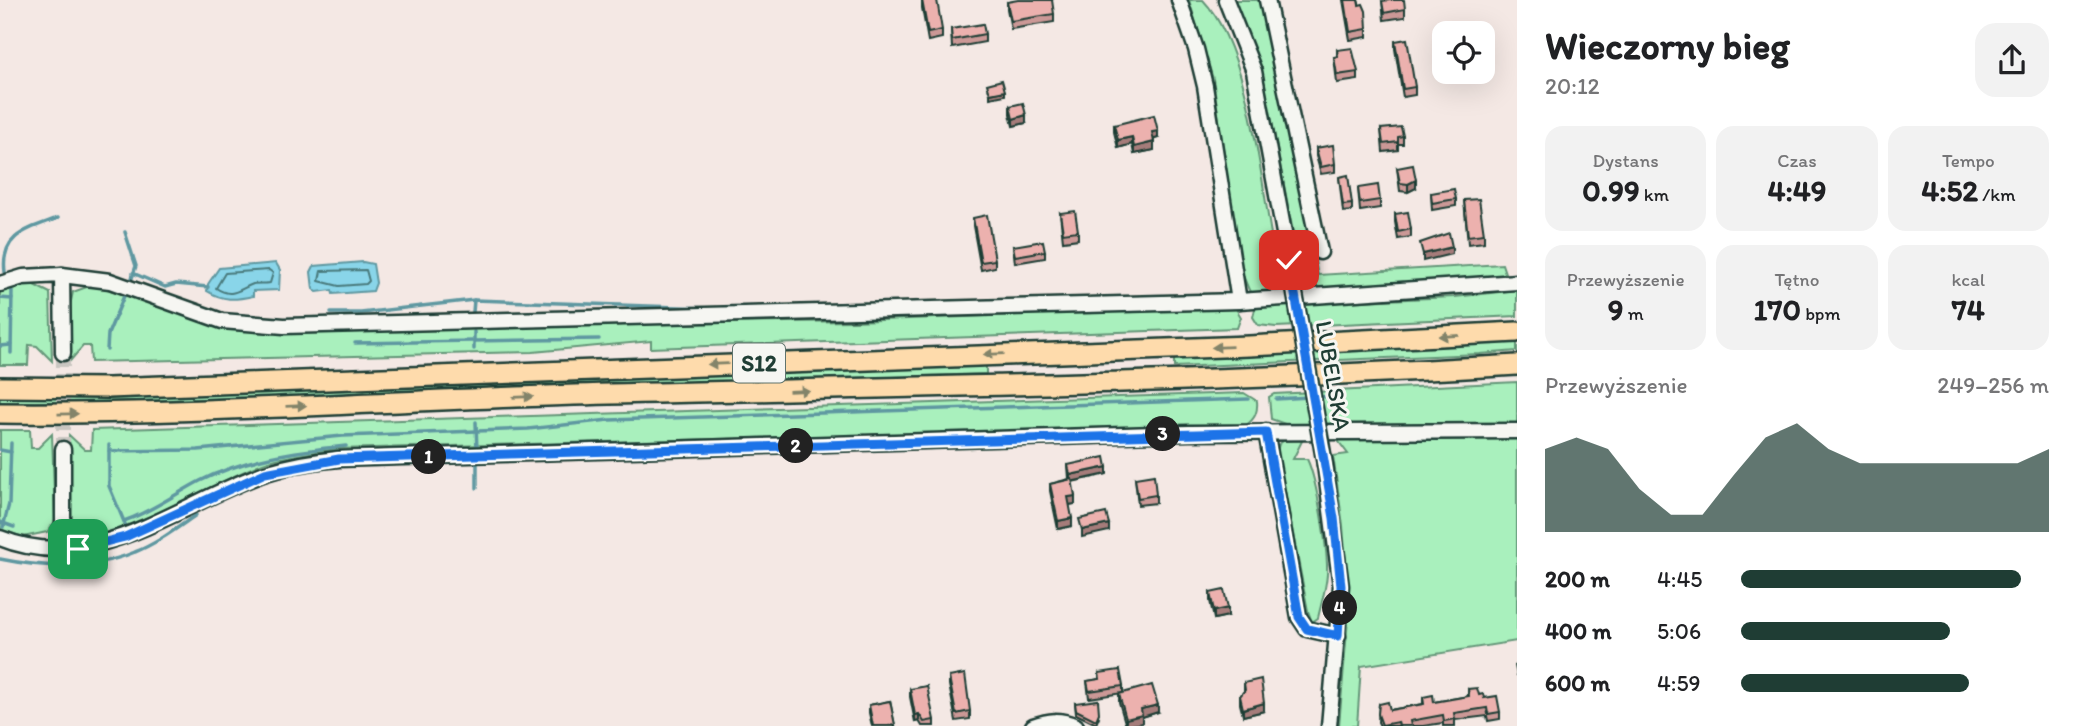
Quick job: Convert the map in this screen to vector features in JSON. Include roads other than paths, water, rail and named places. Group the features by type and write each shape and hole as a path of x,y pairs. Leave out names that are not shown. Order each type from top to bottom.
{"highway":[{"name":"S12","path":"0,387 108,388 1249,346 1517,332"},
{"name":"S12","path":"0,413 108,413 609,394 1260,377 1517,365"}],"street":[{"path":"1179,0 1205,86 1239,301"},
{"name":"LUBELSKA","path":"1226,0 1254,71 1325,465 1340,570 1338,636 1329,726"},
{"path":"1267,0 1320,252"},
{"path":"62,275 63,353"},
{"path":"0,284 23,277 62,275 110,281 222,321 284,326 1239,301 1517,282"},
{"path":"0,538 24,546 63,549 93,547 125,537 265,473 339,459 1266,432 1517,431"},
{"path":"1266,432 1299,617 1307,629 1338,636"},
{"path":"63,449 63,549"},
{"path":"1033,726 1049,720 1065,721 1076,726"}],"water":[{"path":"363,262 373,264 376,283 373,291 333,294 332,290 317,292 313,289 311,272 314,266"},
{"path":"276,263 280,270 279,290 253,291 253,296 235,299 218,297 207,291 208,284 219,268"}],"waterway":[{"path":"5,272 7,249 12,241 27,230 58,218"},
{"path":"125,232 136,266 132,278"},
{"path":"133,273 165,287 176,284 208,287"},
{"path":"11,353 12,291"},
{"path":"107,350 108,334 124,296"},
{"path":"0,298 12,299"},
{"path":"473,312 474,300"},
{"path":"331,313 361,313 474,300 708,308"},
{"path":"474,332 474,349"},
{"path":"355,343 599,339"},
{"path":"0,346 11,345"},
{"path":"1316,397 1339,396"},
{"path":"1276,399 1309,397"},
{"path":"109,451 198,450 343,436 528,429 609,420 1248,399"},
{"path":"476,422 477,452"},
{"path":"3,527 9,504 11,443"},
{"path":"109,445 109,486 125,524"},
{"path":"124,521 217,473 290,453 346,446"},
{"path":"0,450 11,452"},
{"path":"477,459 477,488"},
{"path":"0,559 68,566 102,562 143,549 196,515"},
{"path":"0,522 14,527"}],"tunnel":[{"path":"63,353 63,449"}]}
